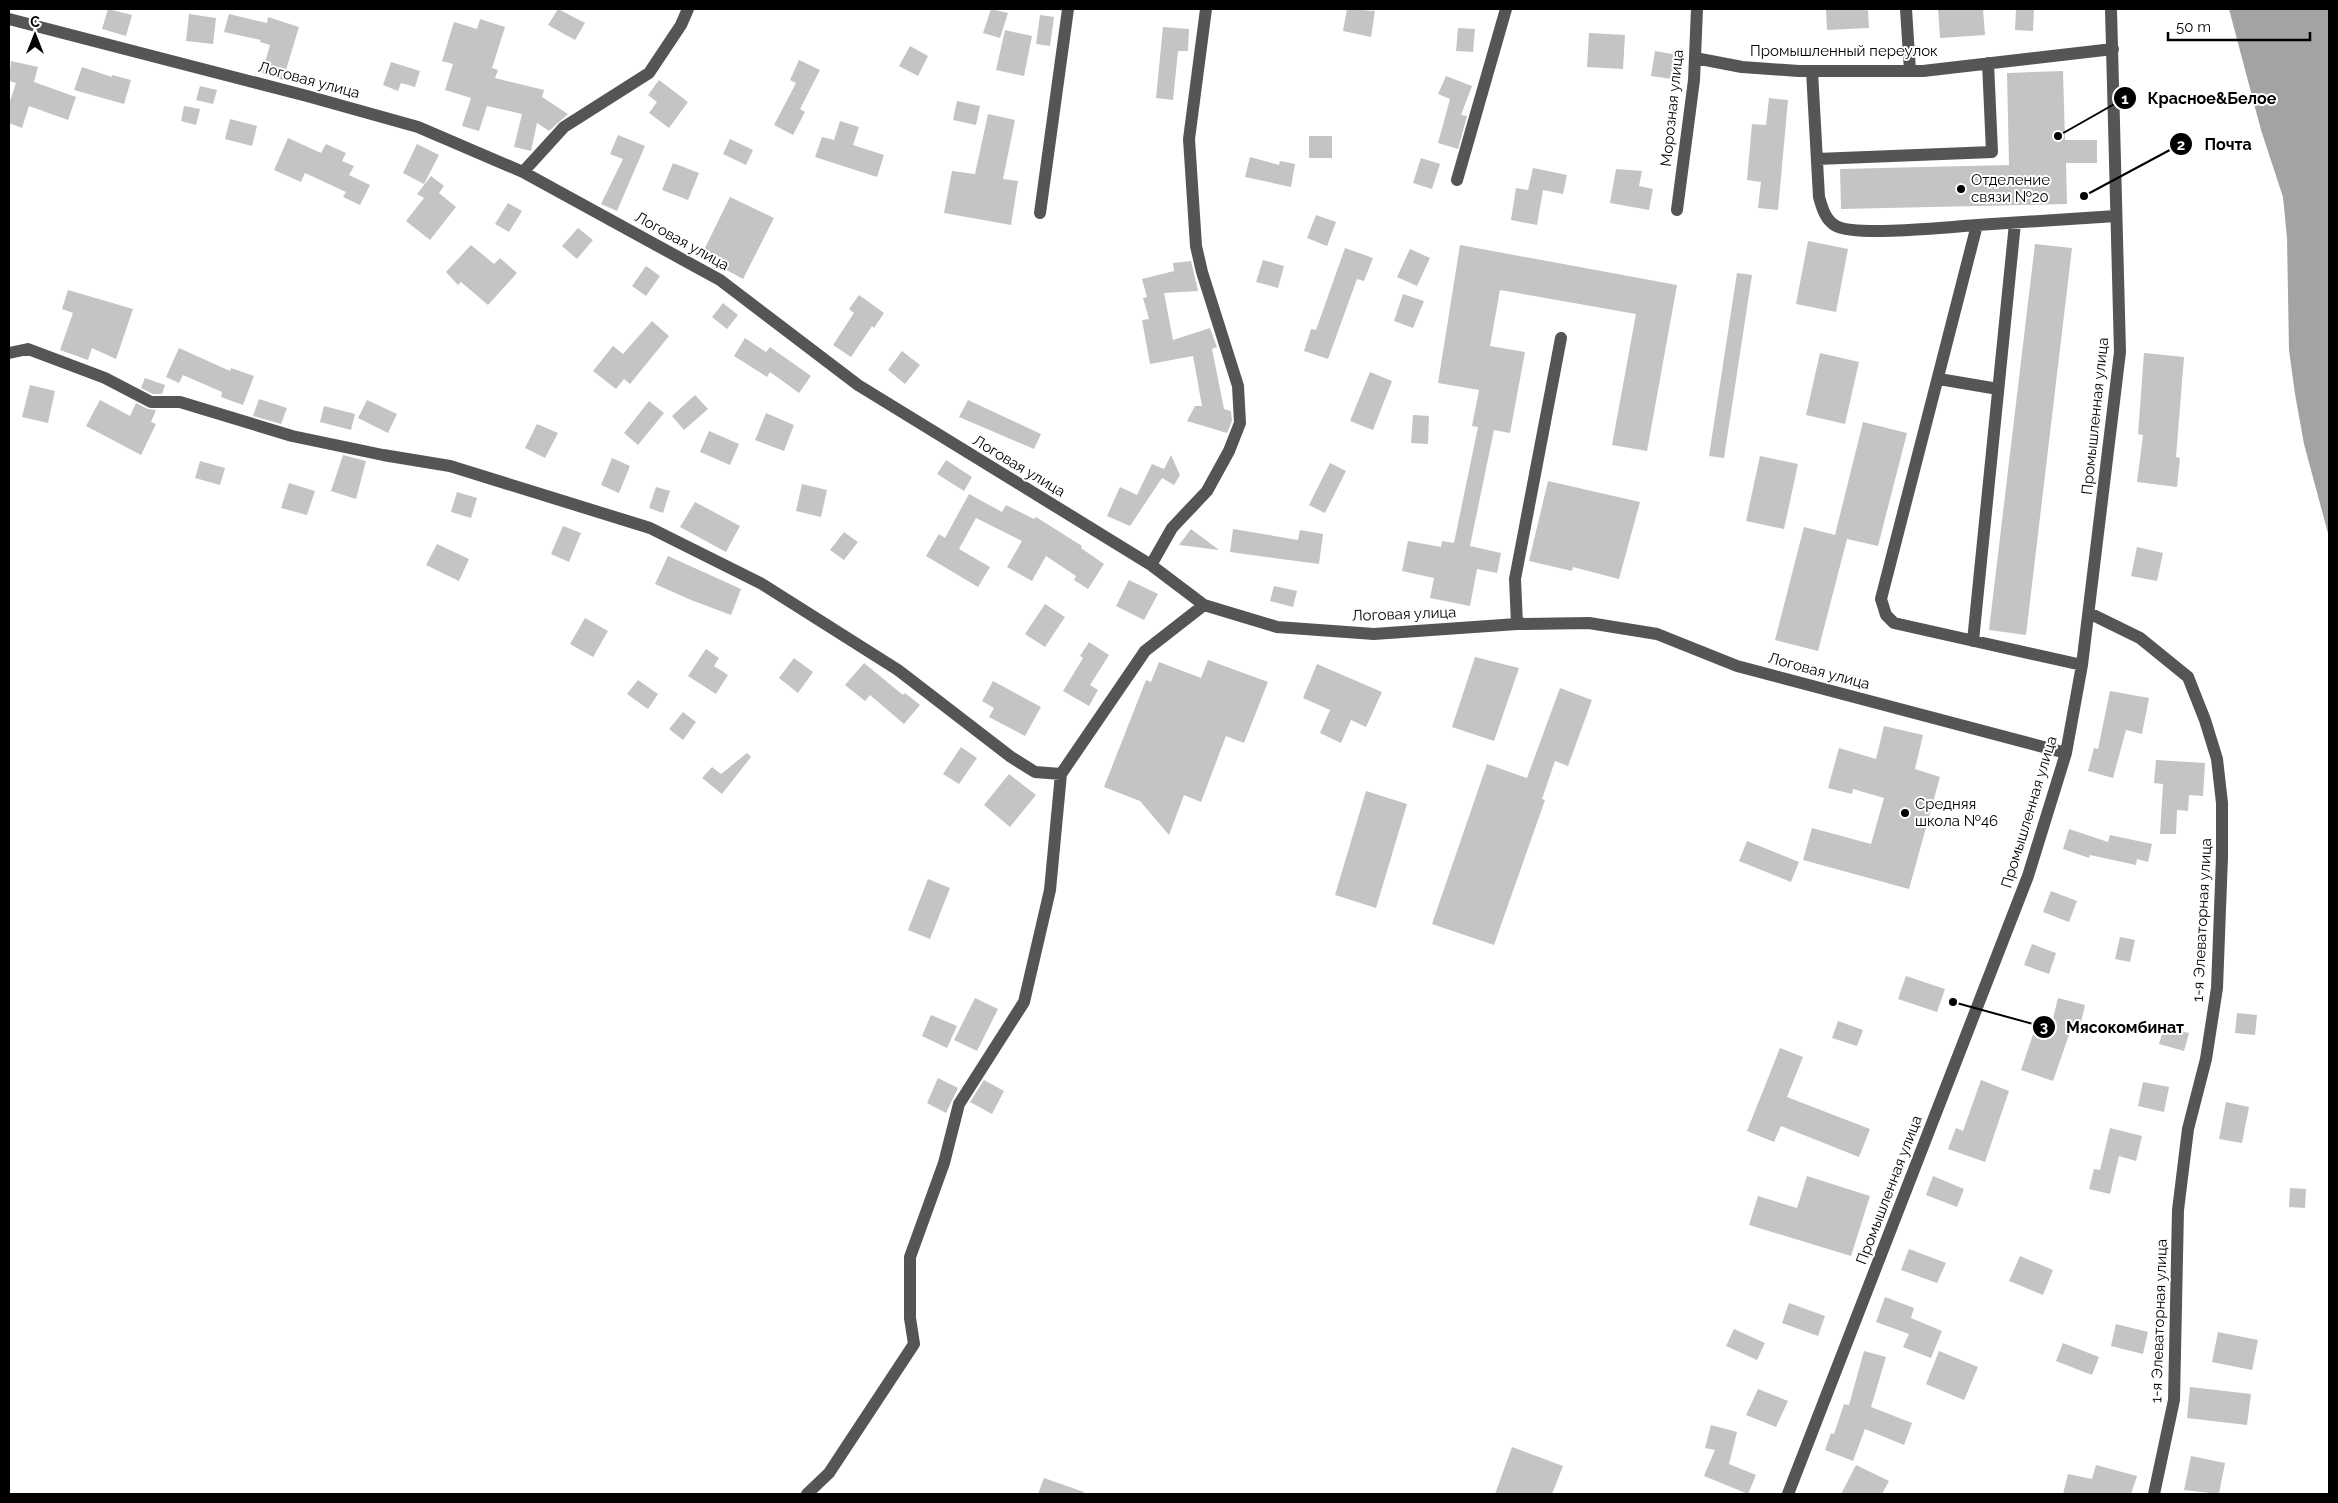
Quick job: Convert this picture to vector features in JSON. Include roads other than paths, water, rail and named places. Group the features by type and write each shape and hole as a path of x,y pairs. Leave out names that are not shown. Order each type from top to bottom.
{"street":[{"path":"524,172 564,127 649,73 681,25 688,9"},
{"path":"1040,213 1066,9"},
{"path":"1151,565 1172,528 1207,491 1229,451 1240,423 1238,386 1202,272 1196,246 1189,139 1206,9"},
{"path":"1457,180 1506,9"},
{"name":"Морозная улица","path":"1677,210 1694,80 1697,9"},
{"path":"1906,9 1910,70"},
{"name":"Промышленная улица","path":"1788,1494 2028,876 2066,753 2082,665 2120,352 2113,49 2110,9"},
{"name":"Логовая улица","path":"9,20 307,96 418,127 524,172 720,280 858,385 1151,565 1204,605 1276,628 1374,634 1517,624 1590,623 1657,634 1737,666 2066,753"},
{"name":"Промышленный переулок","path":"1695,58 1742,67 1812,70 1910,70 2113,49"},
{"path":"1817,160 1992,152 1988,63"},
{"path":"1812,70 1819,197 1825,216 1835,226 1858,231 1977,226 2116,216"},
{"path":"1972,641 2016,223"},
{"path":"1977,226 1881,599 1886,615 1894,623 2082,665"},
{"path":"1517,624 1515,579 1561,338"},
{"path":"9,353 28,349 105,378 151,402 180,402 292,436 383,455 450,466 650,528 762,584 898,670 1019,762 1035,772 1061,774"},
{"path":"1939,379 1998,389"},
{"path":"807,1494 829,1473 914,1344 910,1318 910,1258 944,1163 959,1104 1024,1002 1050,890 1061,774 1145,651 1204,605"},
{"name":"1-я Элеваторная улица","path":"2089,612 2140,638 2188,677 2205,720 2216,759 2222,803 2217,988 2206,1059 2188,1129 2178,1210 2174,1400 2154,1494"}],"place":[{"name":"Красное&Белое","path":"2058,136"},
{"name":"Отделение связи №20","path":"1961,189"},
{"name":"Почта","path":"2084,196"},
{"name":"Средняя школа №46","path":"1905,813"},
{"name":"Мясокомбинат","path":"1953,1002"}]}
